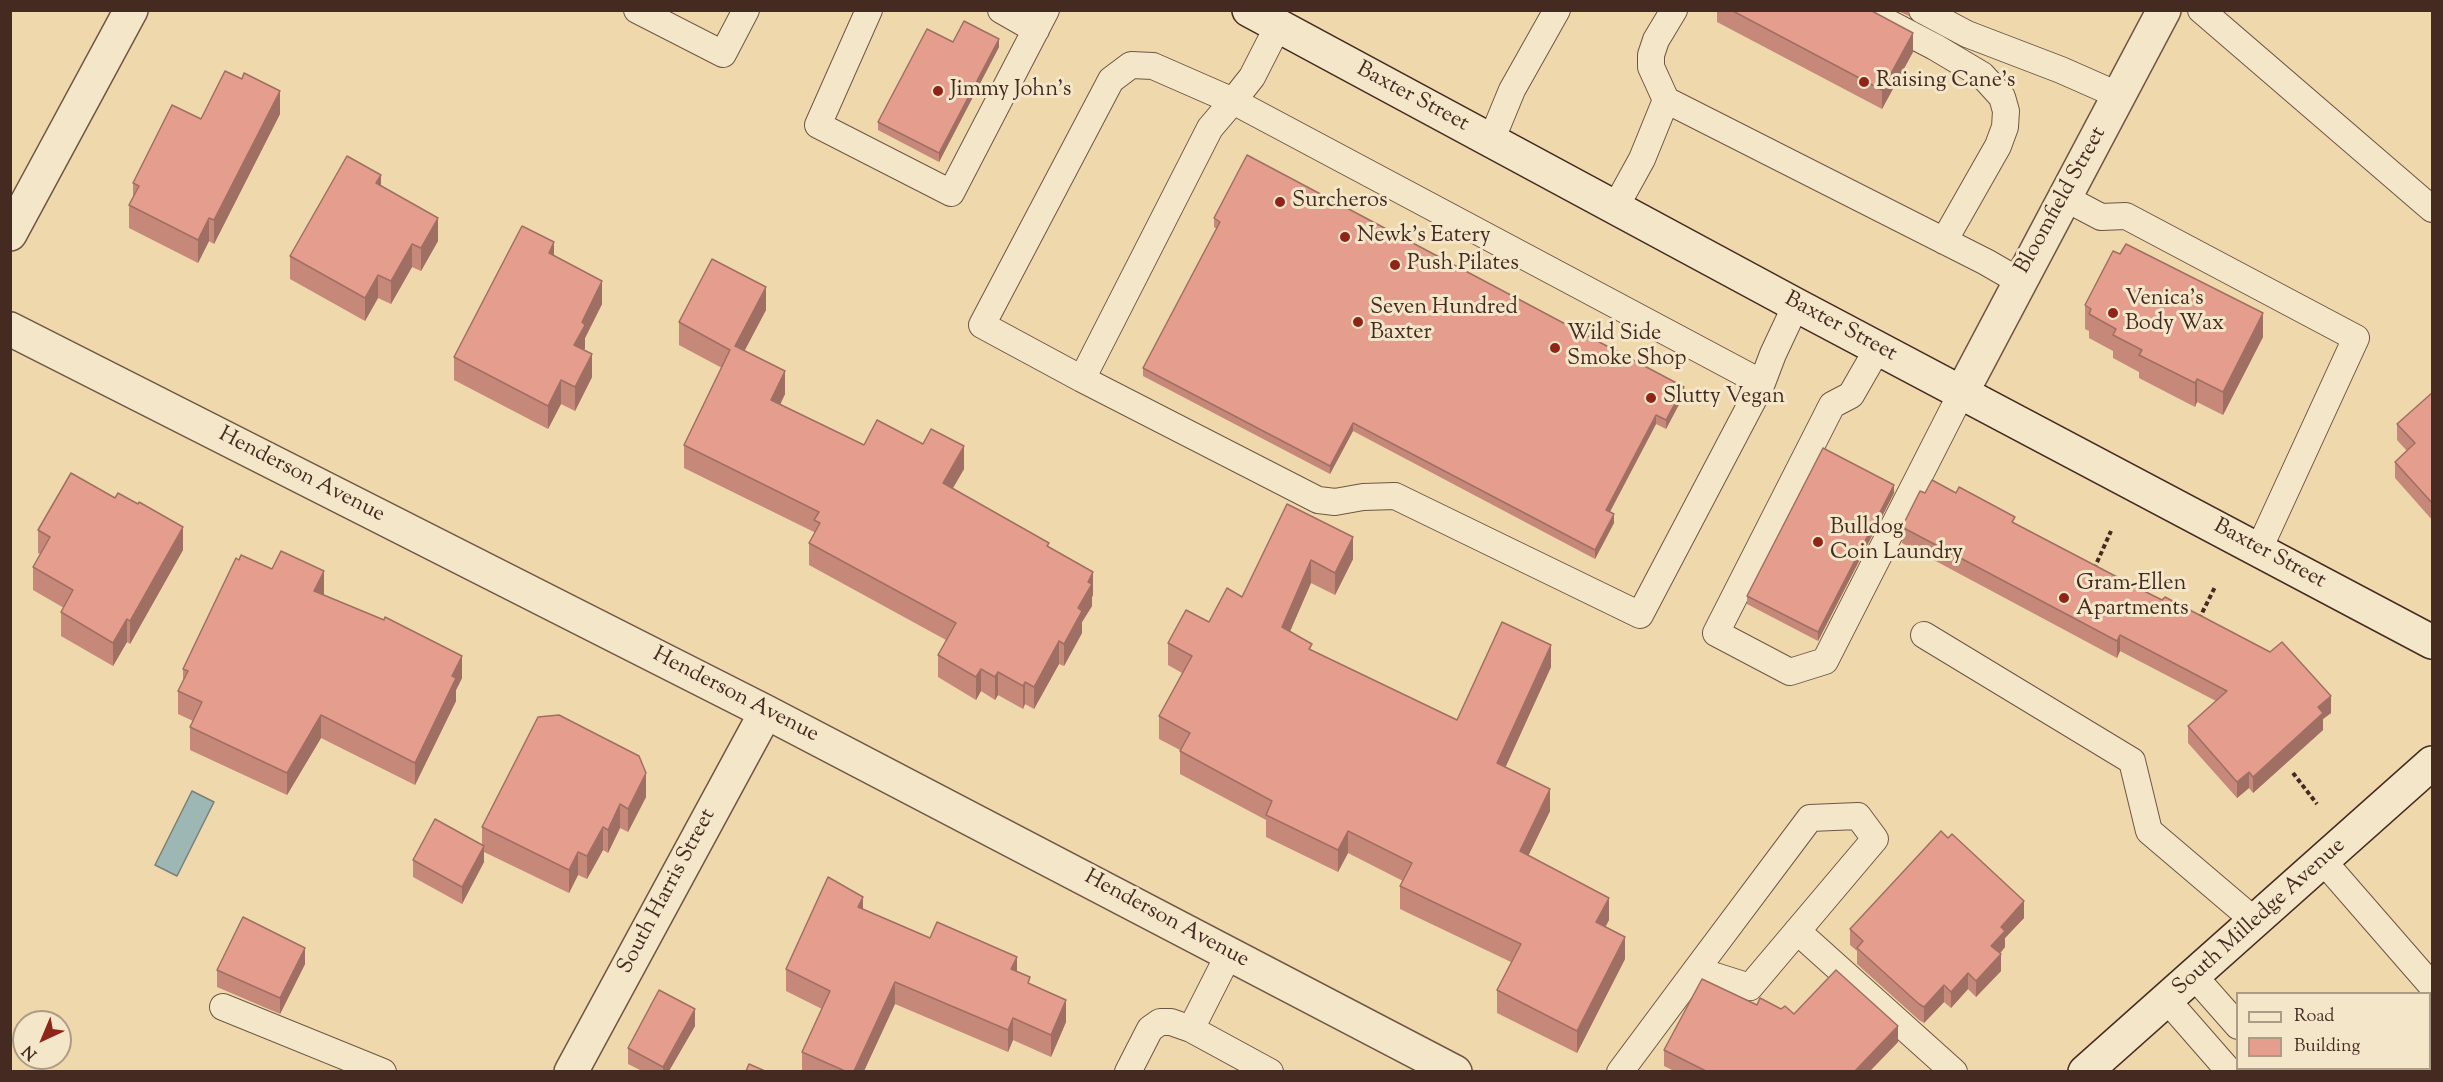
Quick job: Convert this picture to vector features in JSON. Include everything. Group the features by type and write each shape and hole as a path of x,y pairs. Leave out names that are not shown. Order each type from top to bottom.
{"street":[{"name":"Baxter Street","path":"1249,10 1796,305 2433,642"},
{"path":"10,234 131,11"},
{"name":"Bloomfield Street","path":"1962,392 2063,197 2120,96 2156,13"},
{"name":"Henderson Avenue","path":"10,328 766,712 1455,1071"},
{"name":"South Harris Street","path":"571,1071 766,712"},
{"name":"South Milledge Avenue","path":"2085,1071 2324,862 2433,763"}],"lane":[{"path":"637,10 723,54 746,10"},
{"path":"868,10 819,125 951,194 1041,20 1001,10"},
{"path":"1491,141 1512,90 1557,10"},
{"path":"1674,10 1656,40 1651,55 1651,67 1666,100 2019,281"},
{"path":"1864,10 1935,47 1982,75 2002,97 2006,111 2005,127 1998,146 1944,241"},
{"path":"1922,10 1968,34 2120,96"},
{"path":"2201,10 2433,209"},
{"path":"1082,379 1210,128 1252,77 1278,26"},
{"path":"1762,383 1233,101 1154,66 1131,65 1111,80 982,325 1318,500 1335,502 1363,497 1395,496 1640,615 1762,383 1796,305"},
{"path":"1615,208 1642,159 1666,100"},
{"path":"2063,197 2101,217 2126,216 2356,338 2259,549"},
{"path":"1878,348 1851,395 1832,405 1716,633 1790,672 1826,661 1962,392"},
{"path":"1924,635 2132,761 2149,831 2256,922"},
{"path":"1620,1071 1810,818 1858,816 1875,839 1750,987 1696,970"},
{"path":"2324,862 2433,986"},
{"path":"1797,931 1954,1071"},
{"path":"1191,1029 1229,954"},
{"path":"2194,976 2236,1024"},
{"path":"2167,1000 2230,1071"},
{"path":"223,1007 383,1071"},
{"path":"1128,1071 1150,1029 1160,1022 1172,1022 1191,1029 1270,1071"}],"path":[{"path":"2103,577 2092,572 2111,531"},
{"path":"2198,623 2215,587"},
{"path":"2293,773 2317,804"}],"water":[{"path":"192,791 214,802 177,876 155,865"}],"building":[{"name":"Raising Cane's","path":"1731,10 1870,10 1913,33 1882,90"},
{"name":"Jimmy John's","path":"964,21 999,39 939,153 878,122 927,29 953,42"},
{"path":"225,71 242,79 244,73 280,91 214,220 209,218 198,240 129,205 139,186 133,183 172,105 201,119"},
{"name":"Seven Hundred Baxter","path":"1247,155 1684,387 1666,420 1656,415 1606,510 1614,514 1595,550 1353,423 1330,466 1143,368 1220,222 1214,218"},
{"path":"347,156 381,175 376,183 438,218 421,248 412,244 391,281 378,275 365,298 290,256"},
{"path":"522,226 554,242 549,253 602,281 582,322 585,325 574,345 592,354 575,387 561,380 548,406 454,357"},
{"path":"2126,244 2263,313 2223,392 2197,379 2195,383 2139,355 2142,350 2113,335 2116,329 2089,314 2091,309 2085,305 2113,251 2120,254"},
{"path":"712,259 766,287 735,346 785,371 771,400 864,445 877,420 923,444 931,429 964,446 943,483 1049,543 1047,546 1093,572 1088,582 1092,584 1078,608 1082,611 1064,644 1059,641 1034,687 1025,682 1023,686 998,672 995,677 981,669 976,677 938,655 956,623 809,543 820,523 814,520 819,512 684,445 730,350 679,322"},
{"path":"2433,392 2433,504 2395,462 2415,443 2397,424"},
{"name":"Bulldog Coin Laundry","path":"1823,448 1894,485 1818,632 1747,596"},
{"path":"71,473 115,498 118,493 138,504 139,502 183,527 130,621 127,619 113,643 61,612 73,590 33,567 50,537 38,530"},
{"path":"1932,480 1956,493 1959,487 2015,517 2012,522 2140,589 2162,600 2165,597 2270,652 2282,642 2331,696 2318,707 2323,713 2253,777 2249,772 2237,782 2188,726 2227,691 2120,635 2117,641 1902,527 1920,491 1925,493"},
{"path":"1287,504 1353,537 1335,573 1311,560 1282,627 1312,644 1309,649 1457,720 1502,622 1551,645 1497,763 1550,789 1520,851 1609,898 1596,922 1625,937 1577,1031 1497,990 1521,944 1400,886 1412,863 1348,831 1338,850 1266,815 1272,801 1180,751 1190,733 1159,716 1192,656 1168,643 1186,610 1209,622 1227,588 1242,597"},
{"path":"281,551 324,571 314,591 384,620 385,617 462,656 452,676 456,678 415,763 321,715 287,773 190,727 202,702 178,691 188,671 183,669 236,558 239,560 241,555 272,569"},
{"path":"559,715 639,756 646,773 628,809 620,804 608,830 603,827 587,856 578,852 569,870 482,827 538,717"},
{"path":"435,819 484,846 462,887 413,860"},
{"path":"1941,831 1948,838 1952,834 2024,901 2001,927 2005,931 1991,946 2001,954 1976,981 1968,973 1951,992 1944,985 1924,1007 1857,948 1863,941 1850,929"},
{"path":"828,877 863,897 858,907 930,938 937,922 1017,957 1011,969 1030,977 1028,983 1066,1000 1051,1035 1013,1018 1008,1030 895,982 854,1071 845,1071 802,1052 830,991 786,969"},
{"path":"243,917 305,948 280,998 217,970"},
{"path":"1836,970 1898,1026 1855,1071 1706,1071 1664,1050 1702,979 1757,1005 1760,998 1781,1009 1785,1006 1794,1014"},
{"path":"659,990 695,1009 663,1067 628,1048"},
{"path":"2433,992 2433,1071 2342,1071 2431,1070 2431,994"},
{"path":"749,1064 765,1071 746,1071"}],"place":[{"name":"Raising Cane's","path":"1864,82"},
{"name":"Jimmy John's","path":"938,91"},
{"name":"Surcheros","path":"1280,202"},
{"name":"Newk’s Eatery","path":"1345,237"},
{"name":"Push Pilates","path":"1395,265"},
{"name":"Venica's Body Wax","path":"2113,313"},
{"name":"Seven Hundred Baxter","path":"1358,322"},
{"name":"Wild Side Smoke Shop","path":"1555,348"},
{"name":"Slutty Vegan","path":"1651,398"},
{"name":"Bulldog Coin Laundry","path":"1818,542"},
{"name":"Gram-Ellen Apartments","path":"2064,598"}]}
